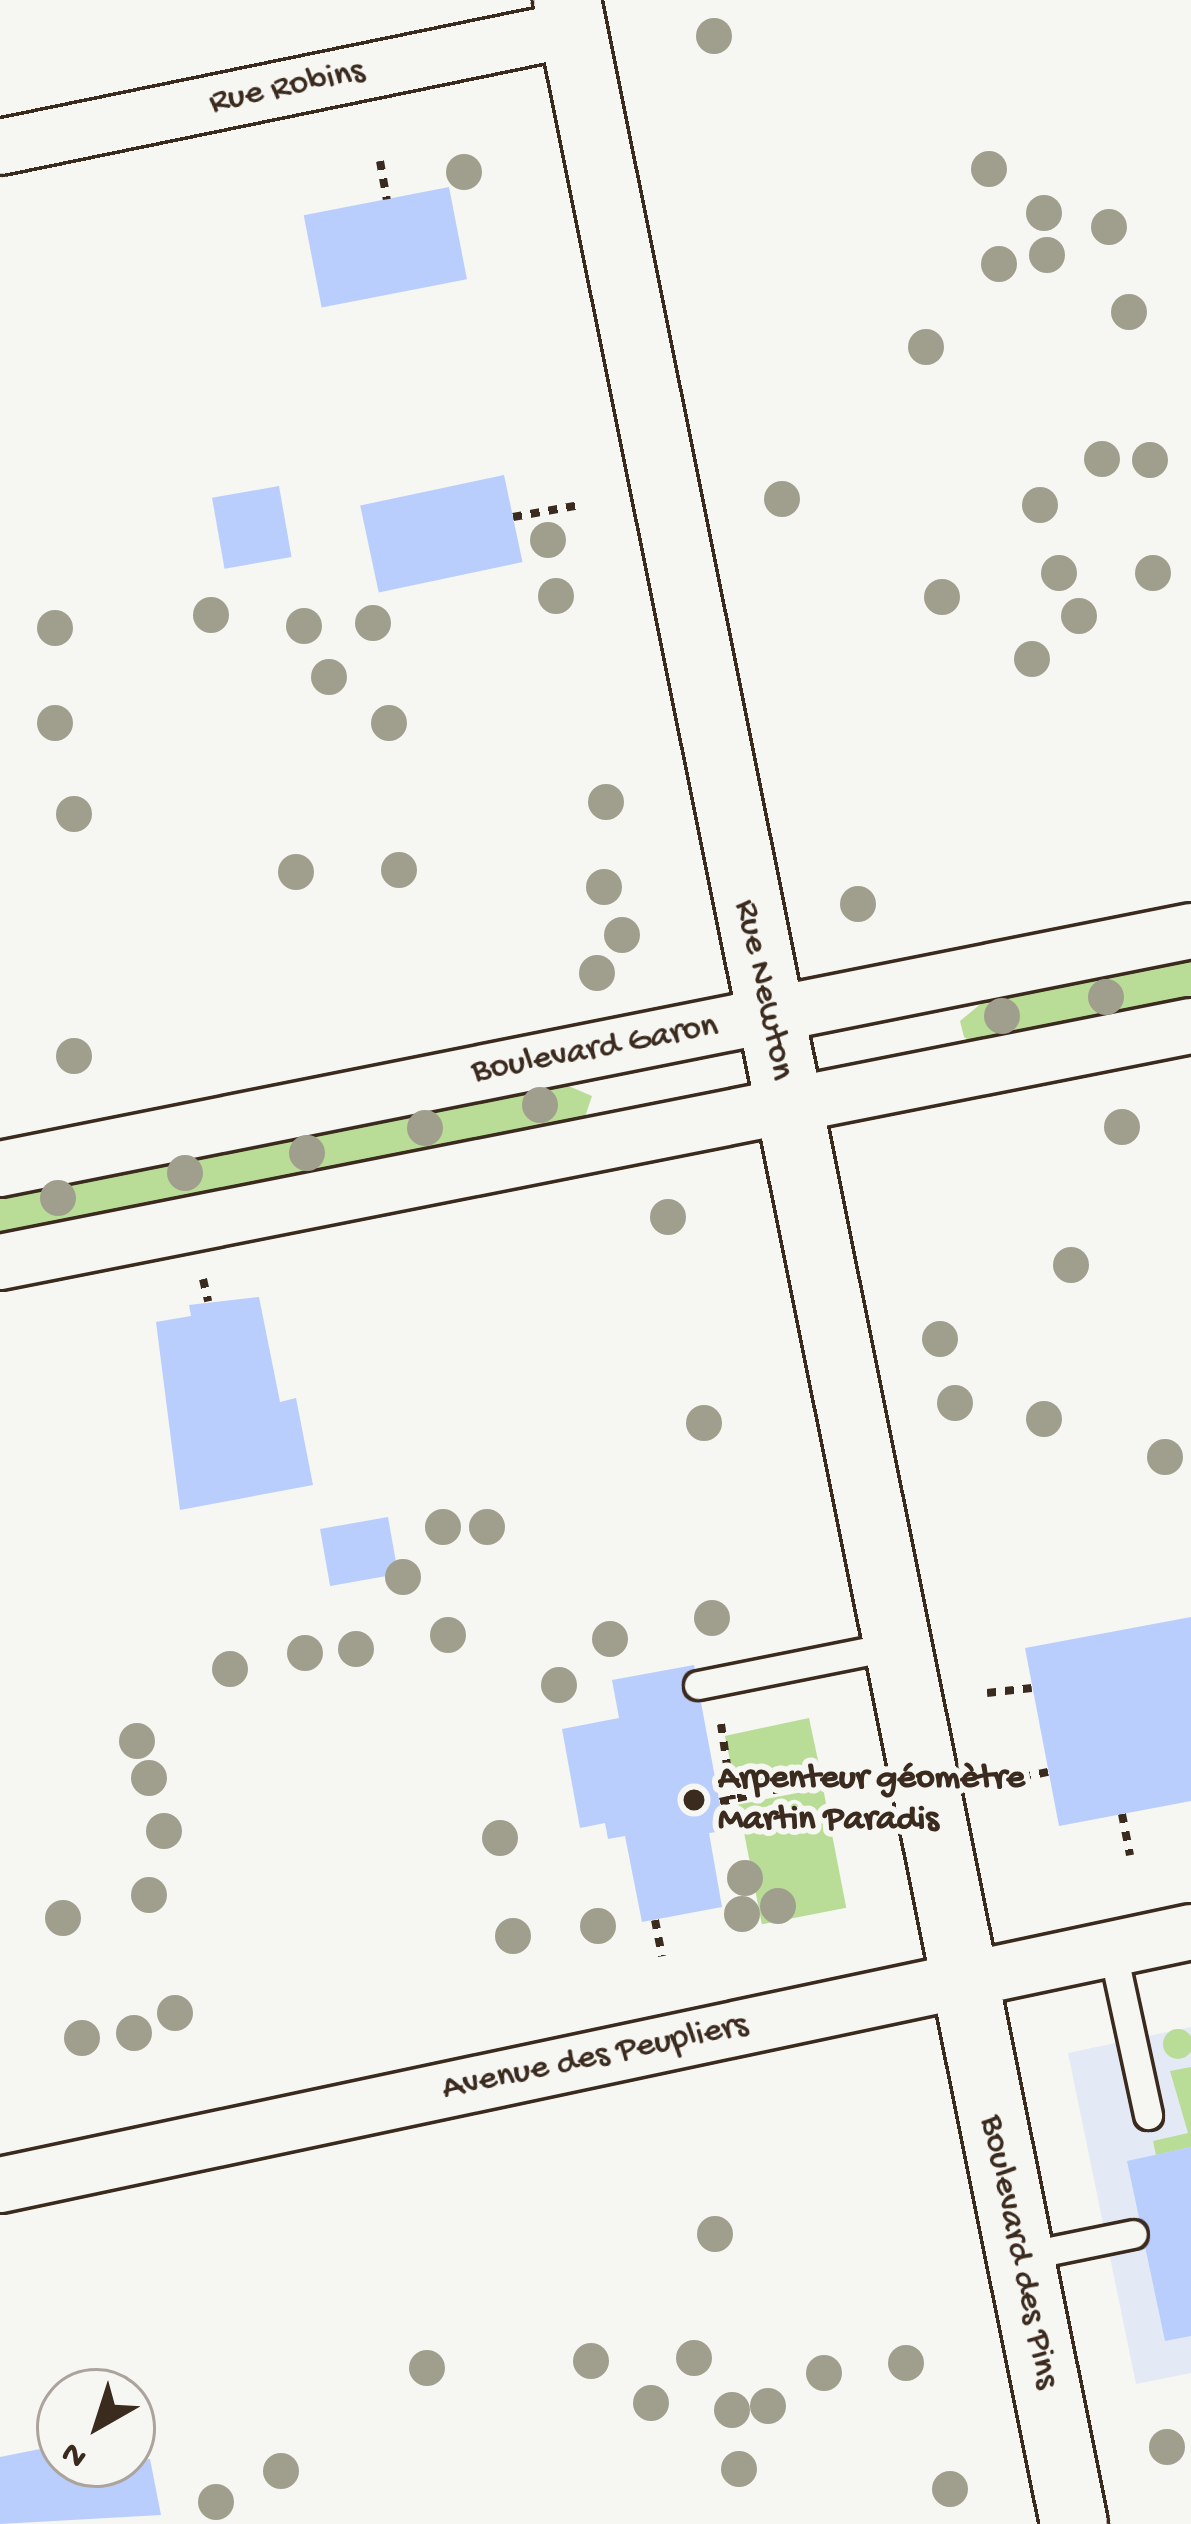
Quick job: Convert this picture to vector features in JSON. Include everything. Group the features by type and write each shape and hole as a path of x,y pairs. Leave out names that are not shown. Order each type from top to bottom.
{"street":[{"name":"Rue Robins","path":"0,147 570,15"},
{"name":"Rue Newton","path":"570,15 960,1980"},
{"name":"Boulevard Garon","path":"0,1169 1191,931"},
{"path":"0,1262 1191,1026"},
{"name":"Avenue des Peupliers","path":"0,2185 1191,1932"},
{"name":"Boulevard des Pins","path":"960,1980 1074,2524"}],"lane":[{"path":"698,1685 894,1646"},
{"path":"1112,1948 1148,2115"},
{"path":"1018,2258 1133,2234"}],"path":[{"path":"380,161 387,199"},
{"path":"513,517 580,505"},
{"path":"987,1693 1032,1688"},
{"path":"719,1737 732,1799"},
{"path":"1004,1781 1048,1772"},
{"path":"720,1802 827,1778"},
{"path":"1122,1814 1130,1855"},
{"path":"655,1920 662,1956"}],"shaded area":[{"path":"1191,2027 1191,2373 1136,2384 1068,2053"}],"green space":[{"path":"1191,961 1191,1000 976,1044 964,1037 960,1021 983,1002"},
{"path":"564,1084 592,1096 584,1120 0,1232 0,1194"},
{"path":"809,1718 820,1772 736,1790 725,1736"},
{"path":"823,1788 846,1908 762,1924 739,1804"},
{"path":"1178,2029 1189,2033 1193,2044 1189,2055 1178,2059 1167,2055 1163,2044 1167,2033"},
{"path":"1191,2067 1191,2147 1156,2155 1153,2141 1188,2133 1170,2071"}],"building":[{"path":"449,187 467,279 322,308 304,215"},
{"path":"504,475 523,562 379,593 360,506"},
{"path":"279,486 292,557 225,569 212,498"},
{"path":"259,1297 280,1402 296,1398 313,1485 180,1510 156,1322 191,1316 189,1305"},
{"path":"388,1517 398,1574 330,1586 320,1529"},
{"path":"1191,1617 1191,1801 1059,1826 1025,1648"},
{"path":"694,1665 725,1831 709,1833 722,1907 642,1922 625,1836 608,1839 605,1823 580,1828 562,1729 619,1718 612,1680"},
{"path":"1191,2147 1191,2336 1165,2341 1127,2161"},
{"path":"36,2450 36,2488 156,2488 161,2515 0,2524 0,2457"}],"place":[{"name":"Arpenteur géomètre Martin Paradis","path":"694,1800"}]}
